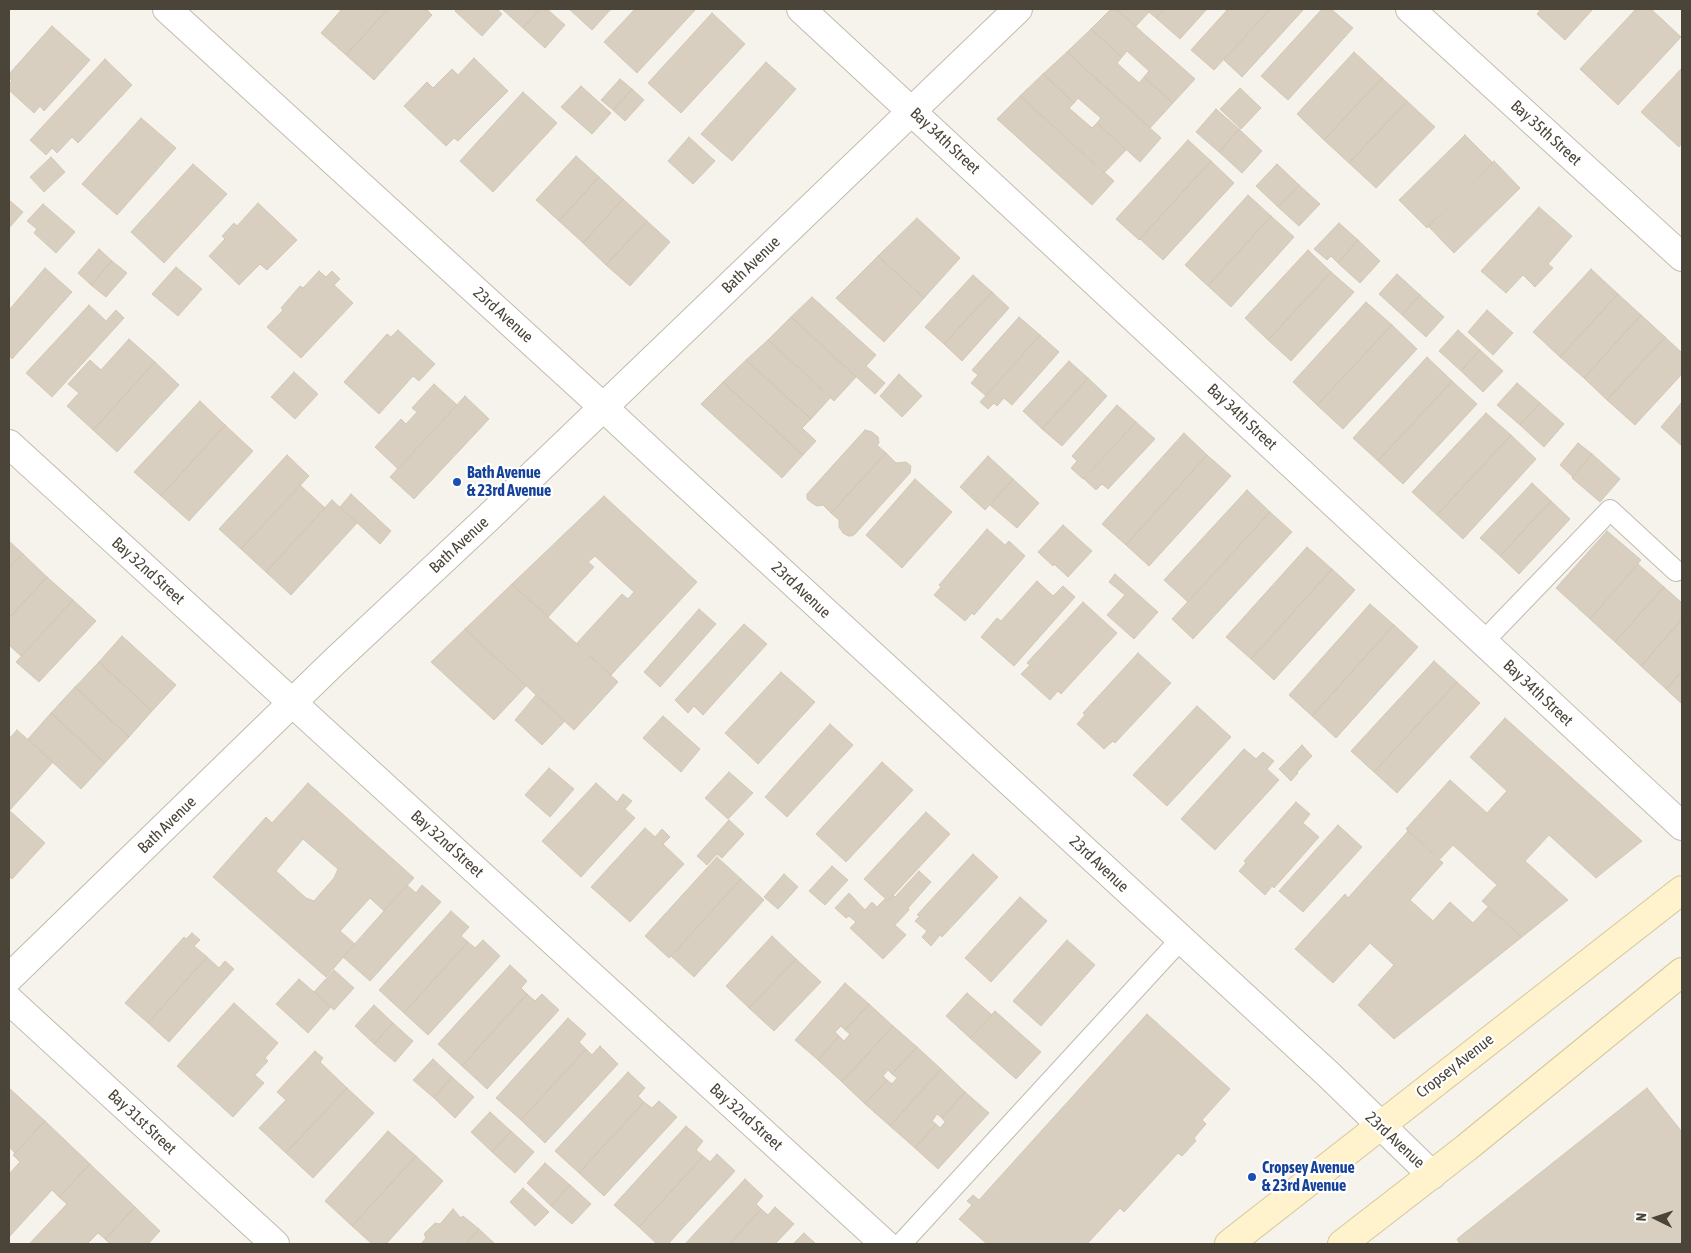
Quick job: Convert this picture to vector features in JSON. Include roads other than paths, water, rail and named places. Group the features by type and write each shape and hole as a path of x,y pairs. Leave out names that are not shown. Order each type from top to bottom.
{"main road":[{"name":"Cropsey Avenue","path":"1230,1244 1682,890"},
{"path":"1342,1244 1432,1175 1682,972"}],"street":[{"name":"23rd Avenue","path":"167,9 604,406 668,468 1328,1074 1379,1126 1432,1175"},
{"name":"Bay 34th Street","path":"801,9 1682,826"},
{"name":"Bath Avenue","path":"9,978 292,703 1018,9"},
{"name":"Bay 35th Street","path":"1410,9 1682,257"},
{"name":"Bay 32nd Street","path":"9,444 885,1244"},
{"name":"Bay 31st Street","path":"9,1000 275,1244"}],"lane":[{"path":"1483,642 1610,510 1676,571"},
{"path":"901,1244 1181,939"}],"place":[{"name":"Bath Avenue & 23rd Avenue","path":"457,482"},
{"name":"Cropsey Avenue & 23rd Avenue","path":"1252,1177"}]}
